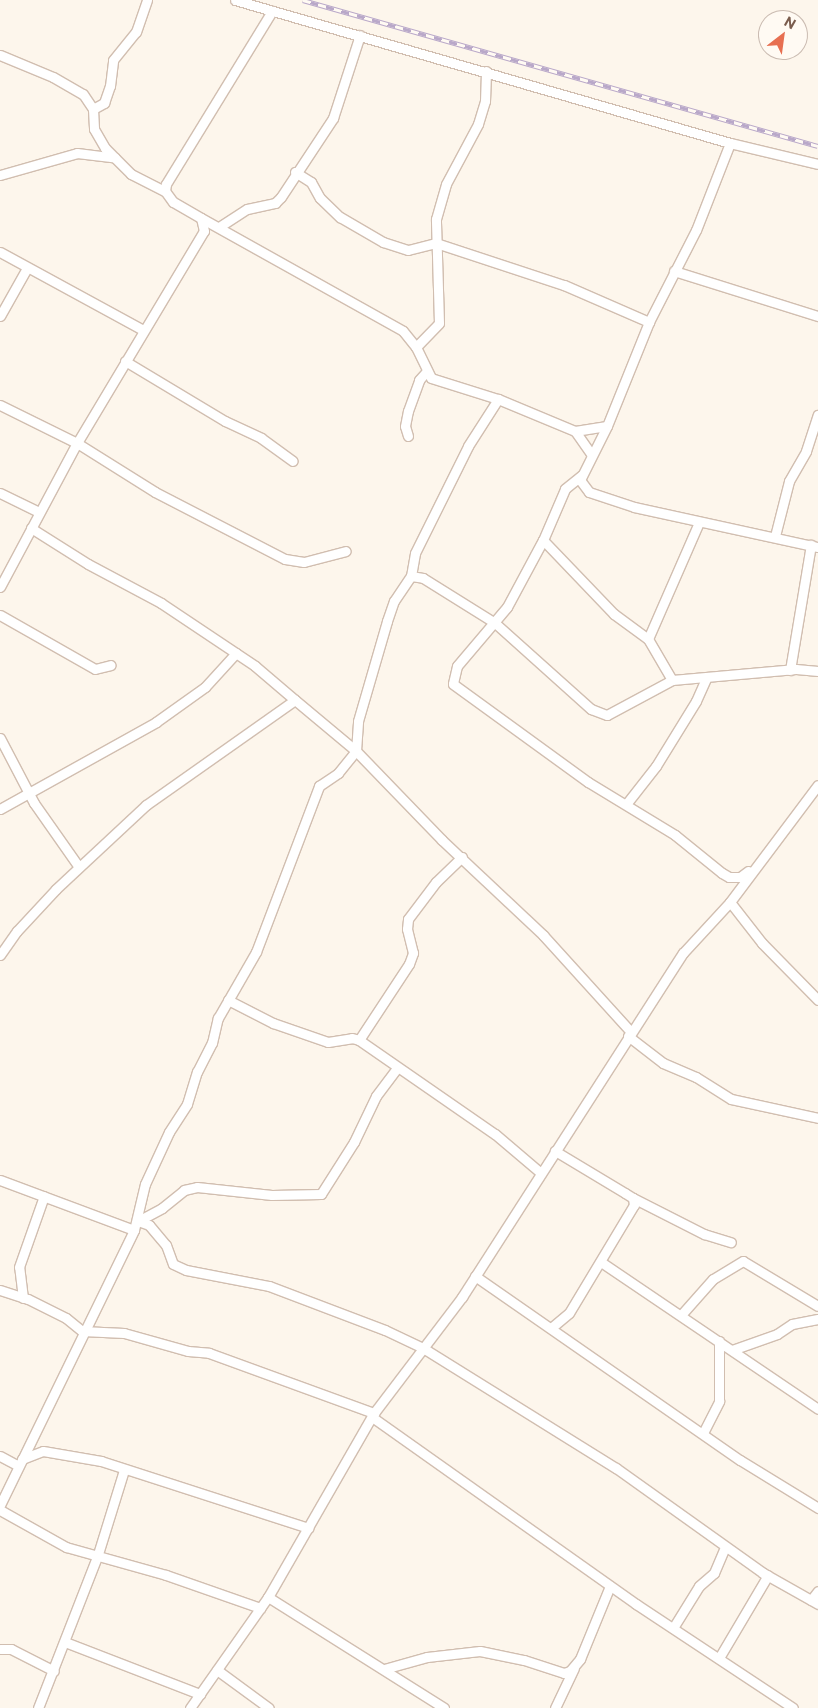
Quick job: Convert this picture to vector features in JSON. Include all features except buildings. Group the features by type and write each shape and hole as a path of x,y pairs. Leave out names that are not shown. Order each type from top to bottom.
{"street":[{"path":"93,109 104,103 110,86 113,60 136,32 147,0"},
{"path":"235,0 730,143 818,164"},
{"path":"165,191 170,174 272,11"},
{"path":"218,227 247,209 275,203 333,118 360,35"},
{"path":"0,55 53,77 83,94 93,109 94,129 115,158 131,174 165,191 173,202 403,331 416,347 427,372 445,384 498,399 575,431 607,426"},
{"path":"416,347 439,323 436,219 446,184 478,124 485,101 486,71"},
{"path":"730,143 696,230 649,322 607,426 582,475 581,484 589,492 699,522 775,536 815,546 790,670"},
{"path":"0,175 77,153 115,158"},
{"path":"296,172 311,182 320,198 340,218 383,242 408,250 436,243 564,285 649,322"},
{"path":"0,587 77,443 204,231 201,218"},
{"path":"0,252 143,330"},
{"path":"0,316 27,268"},
{"path":"674,271 818,316"},
{"path":"125,361 225,421 262,438 293,461"},
{"path":"408,436 405,426 408,411 418,380 427,372"},
{"path":"0,1505 82,1332 136,1226 145,1184 169,1132 187,1104 228,1000 256,952 319,786 338,773 356,751 358,721 394,601 411,576 415,553 468,446 498,399"},
{"path":"0,405 77,443 155,492 285,559 304,562 346,551"},
{"path":"775,536 789,481 806,451 818,415"},
{"path":"575,431 592,455"},
{"path":"582,475 565,489 543,540 507,607 457,666 452,684 588,782 627,803 729,877 740,876 754,867"},
{"path":"0,493 39,512"},
{"path":"648,639 699,522"},
{"path":"31,528 88,564 161,603 236,654 356,751 462,857 544,935 629,1034 663,1063 696,1077 730,1098 818,1118"},
{"path":"543,540 614,614 648,639 672,680"},
{"path":"411,576 423,578 495,623 591,709 607,715 672,680 790,670 818,671"},
{"path":"0,615 96,669 111,665"},
{"path":"0,809 156,722 205,687 236,654"},
{"path":"627,803 656,766 696,701 706,678"},
{"path":"0,955 17,931 79,867 146,805 295,700"},
{"path":"0,738 30,791 34,803 79,867"},
{"path":"190,1708 268,1597 373,1415 475,1276 629,1034 683,953 730,902 754,867 818,785"},
{"path":"359,1040 409,964 413,953 407,928 408,919 436,882 462,857"},
{"path":"730,902 762,943 818,1000"},
{"path":"228,1000 273,1023 328,1042 352,1038 359,1040 495,1134 541,1173"},
{"path":"136,1226 184,1190 196,1187 272,1195 322,1194 354,1142 376,1096 397,1068"},
{"path":"554,1151 633,1198 704,1234 731,1242"},
{"path":"0,1180 136,1226 149,1224 169,1250 172,1264 186,1270 269,1286 385,1330 423,1348 608,1463 768,1576 815,1602 818,1591"},
{"path":"23,1298 19,1268 44,1196"},
{"path":"551,1328 569,1313 629,1218 634,1205 633,1198"},
{"path":"681,1315 713,1279 743,1261 818,1306"},
{"path":"601,1262 818,1409"},
{"path":"475,1276 703,1433 818,1508"},
{"path":"0,1290 23,1298 66,1318 82,1332 124,1333 188,1351 210,1353 373,1415 610,1586 793,1708"},
{"path":"732,1350 777,1334 792,1324 818,1319"},
{"path":"703,1433 719,1401 720,1342"},
{"path":"0,1456 20,1462 43,1451 64,1452 308,1528"},
{"path":"38,1708 98,1554 124,1470"},
{"path":"0,1510 66,1547 98,1554 260,1608"},
{"path":"673,1628 699,1586 714,1573 725,1547"},
{"path":"719,1658 768,1576"},
{"path":"555,1708 610,1586"},
{"path":"268,1597 384,1668 444,1708"},
{"path":"65,1642 200,1694"},
{"path":"0,1648 11,1649 54,1671"},
{"path":"384,1668 427,1657 480,1651 524,1660 564,1673 574,1668"},
{"path":"217,1670 269,1708"}],"railway":[{"path":"303,0 818,146"}]}
